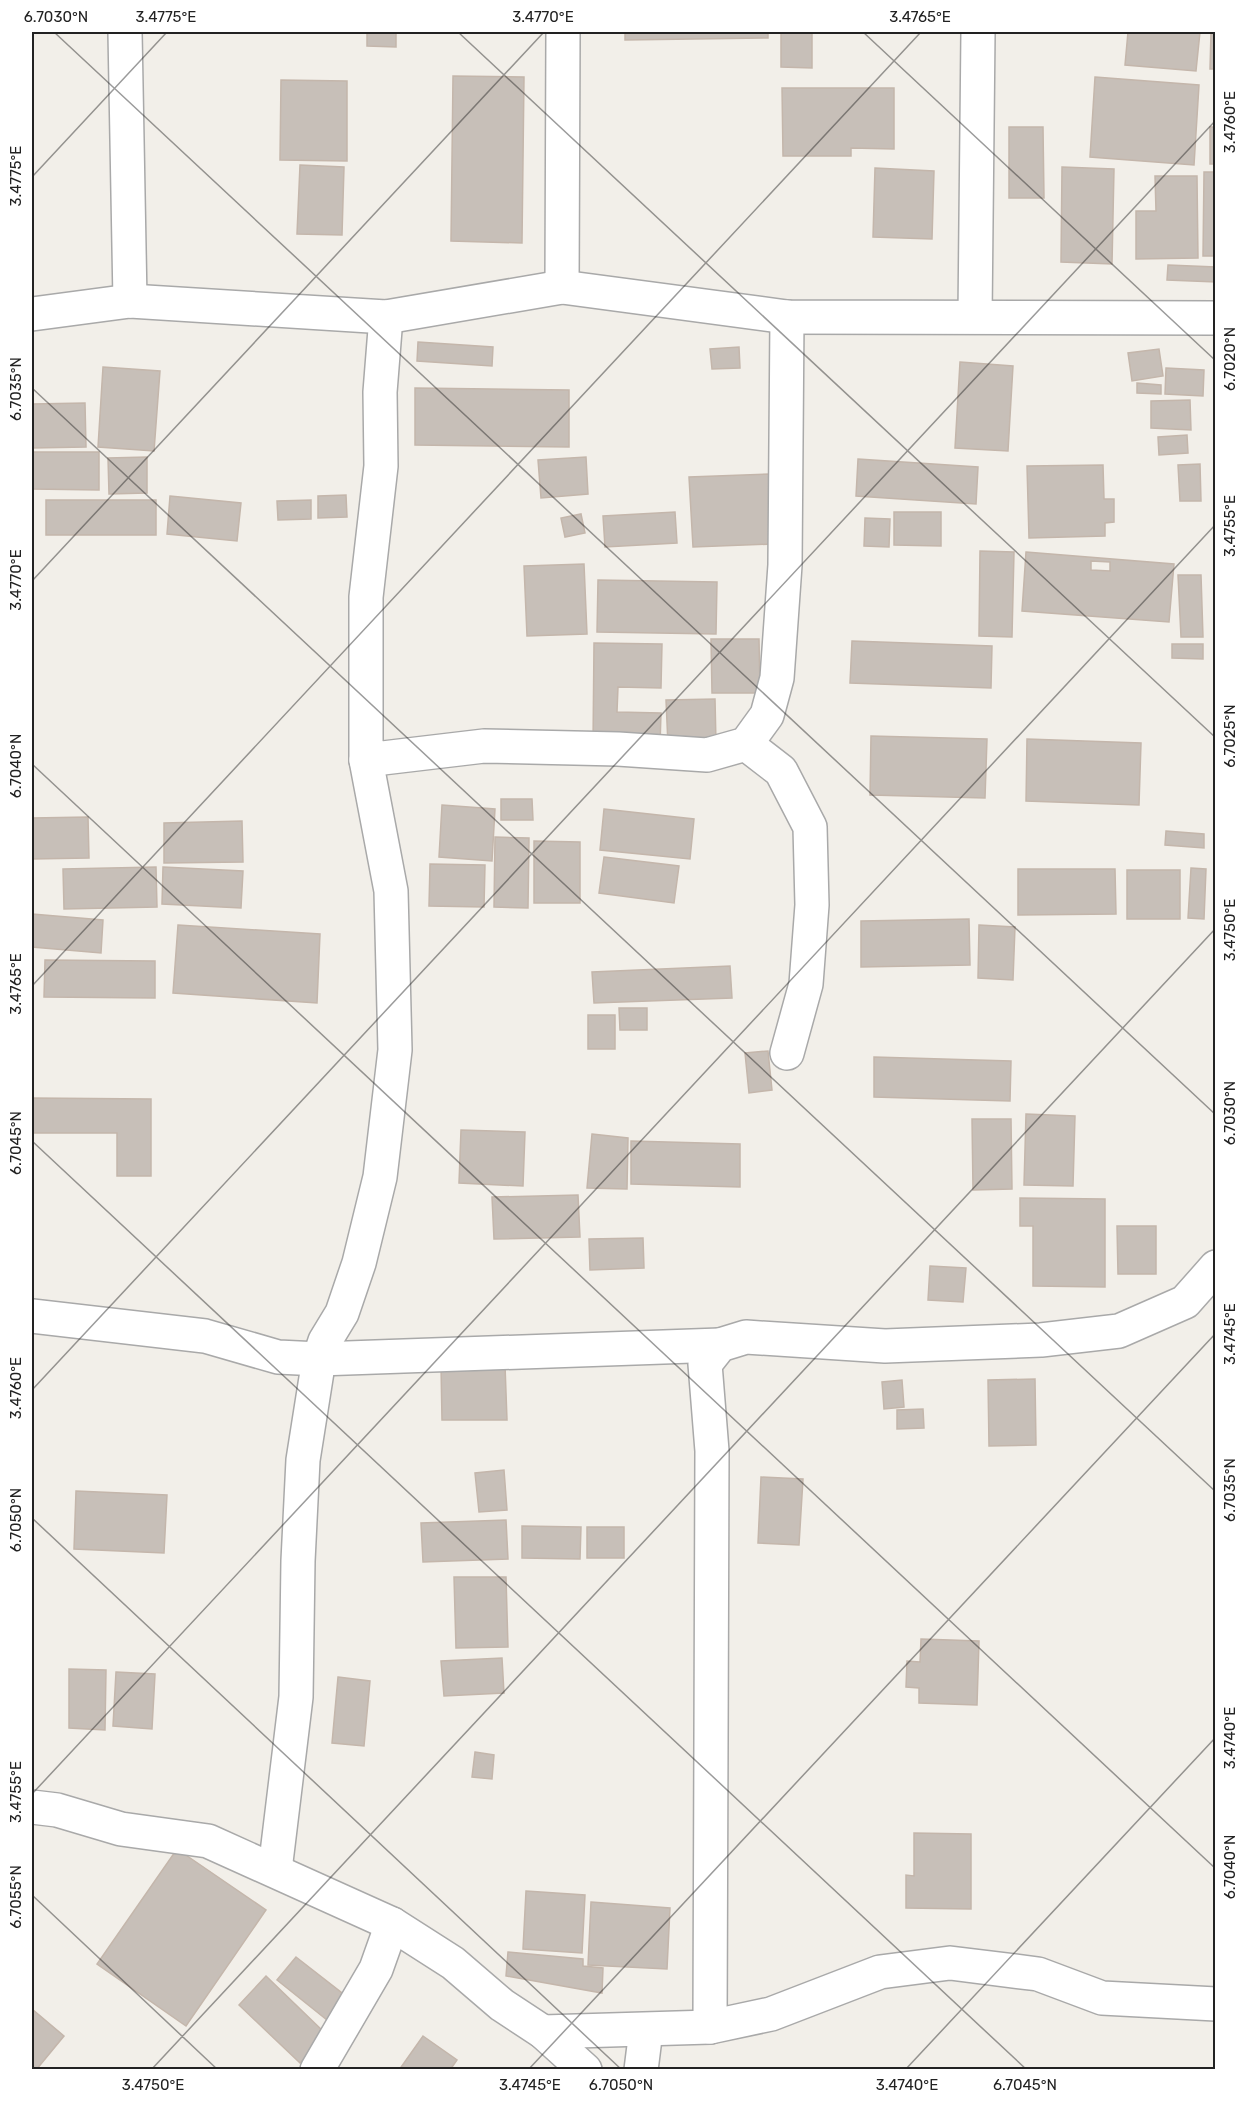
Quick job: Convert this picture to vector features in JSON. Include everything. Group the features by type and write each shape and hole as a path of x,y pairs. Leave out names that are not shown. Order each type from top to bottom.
{"street":[{"path":"125,32 130,300"},
{"path":"562,286 563,32"},
{"path":"975,316 978,32"},
{"path":"32,314 130,300 386,317 562,286 787,317 1215,318"},
{"path":"274,1869 296,1697 298,1561 303,1460 319,1359 325,1341 342,1313 359,1263 380,1177 395,1050 392,891 366,760 366,597 381,466 380,392 386,317"},
{"path":"366,760 484,747 618,749 707,755 746,744 767,715 777,678 785,565 787,317"},
{"path":"746,744 781,771 810,827 812,905 806,984 787,1053"},
{"path":"32,1316 205,1336 278,1357 319,1359 720,1345 746,1337 885,1346 1041,1340 1119,1331 1185,1302 1215,1267"},
{"path":"710,2027 712,1451 705,1364 720,1345"},
{"path":"32,1807 57,1810 121,1829 208,1841 392,1924 453,1963 502,2006 543,2032 585,2070"},
{"path":"317,2070 376,1969 392,1924"},
{"path":"543,2032 710,2027 771,2014 880,1972 950,1963 1038,1974 1102,1998 1215,2004"},
{"path":"642,2070 646,2030"}],"building":[{"path":"367,32 396,32 396,47 367,46"},
{"path":"625,32 768,32 768,38 625,40"},
{"path":"781,32 812,32 812,68 781,67"},
{"path":"1128,32 1200,32 1196,71 1125,65"},
{"path":"1211,32 1216,32 1216,69 1210,69"},
{"path":"453,76 524,77 522,243 451,241"},
{"path":"1095,77 1199,85 1194,165 1090,157"},
{"path":"281,80 347,81 347,161 280,160"},
{"path":"782,88 894,88 894,149 851,148 851,156 783,156"},
{"path":"1009,127 1043,127 1044,198 1009,198"},
{"path":"1210,127 1216,127 1216,164 1210,164"},
{"path":"300,165 344,167 342,235 297,234"},
{"path":"1062,167 1114,169 1112,264 1061,262"},
{"path":"875,168 934,171 932,239 873,237"},
{"path":"1204,172 1216,172 1216,256 1203,256"},
{"path":"1155,176 1197,176 1198,258 1136,259 1136,211 1156,211"},
{"path":"1168,265 1216,267 1216,282 1167,280"},
{"path":"418,342 493,347 492,366 417,361"},
{"path":"739,347 740,368 712,369 710,349"},
{"path":"1159,349 1163,376 1132,381 1128,353"},
{"path":"960,362 1013,366 1008,451 955,448"},
{"path":"103,367 160,371 154,451 98,447"},
{"path":"1166,368 1204,370 1203,396 1165,394"},
{"path":"1137,383 1161,385 1161,394 1137,393"},
{"path":"415,388 569,390 569,447 415,445"},
{"path":"1190,400 1191,430 1151,428 1151,401"},
{"path":"85,403 86,447 32,448 32,404"},
{"path":"1187,435 1188,453 1159,455 1158,437"},
{"path":"32,452 99,452 99,490 32,489"},
{"path":"147,457 147,493 109,494 108,458"},
{"path":"586,457 588,494 541,498 538,460"},
{"path":"858,459 978,467 976,504 856,496"},
{"path":"1200,464 1201,501 1180,501 1178,465"},
{"path":"1103,465 1104,499 1114,499 1114,522 1105,523 1105,536 1029,538 1027,466"},
{"path":"770,474 773,544 693,547 689,477"},
{"path":"346,495 347,517 318,518 318,496"},
{"path":"170,496 241,503 237,541 167,534"},
{"path":"46,500 156,500 156,535 46,535"},
{"path":"311,500 311,519 278,520 277,501"},
{"path":"675,512 677,543 605,547 603,516"},
{"path":"894,512 941,512 941,546 894,545"},
{"path":"581,514 585,533 565,537 561,518"},
{"path":"865,518 890,519 889,547 864,546"},
{"path":"980,551 1014,552 1012,637 979,636"},
{"path":"1026,552 1174,564 1169,622 1022,611","holes":["1091,561 1110,562 1110,571 1091,570"]},
{"path":"584,564 587,634 527,636 524,566"},
{"path":"1178,575 1201,575 1203,637 1181,637"},
{"path":"598,580 717,582 716,634 597,632"},
{"path":"711,639 759,639 760,693 712,693"},
{"path":"852,641 992,646 991,688 850,683"},
{"path":"594,643 662,644 661,688 618,687 617,712 661,713 660,745 593,744"},
{"path":"1172,644 1203,644 1203,659 1172,658"},
{"path":"715,699 716,743 668,745 666,700"},
{"path":"871,736 987,739 985,798 870,795"},
{"path":"1027,739 1141,743 1139,805 1026,801"},
{"path":"501,799 532,799 533,820 501,820"},
{"path":"442,805 495,809 492,861 439,857"},
{"path":"604,809 694,819 690,859 600,850"},
{"path":"88,817 89,858 32,859 32,818"},
{"path":"242,821 243,862 164,863 164,823"},
{"path":"1166,831 1204,834 1204,848 1165,845"},
{"path":"495,837 529,838 528,908 494,907"},
{"path":"534,841 580,842 580,903 534,903"},
{"path":"604,857 679,866 674,903 599,893"},
{"path":"430,864 485,865 484,907 429,906"},
{"path":"156,867 157,907 64,909 63,869"},
{"path":"163,867 243,871 241,908 162,904"},
{"path":"1191,868 1206,869 1204,919 1188,918"},
{"path":"1018,869 1115,869 1116,914 1018,915"},
{"path":"1127,870 1180,870 1180,919 1127,919"},
{"path":"32,914 103,920 101,953 32,947"},
{"path":"969,919 970,965 861,967 861,921"},
{"path":"178,925 320,934 317,1003 173,993"},
{"path":"979,925 1015,927 1013,980 978,978"},
{"path":"45,960 155,961 155,998 44,997"},
{"path":"730,966 732,998 594,1003 592,972"},
{"path":"619,1008 647,1008 647,1030 620,1030"},
{"path":"588,1015 615,1015 615,1049 588,1049"},
{"path":"768,1051 772,1090 749,1093 745,1053"},
{"path":"874,1057 1011,1061 1010,1101 874,1097"},
{"path":"32,1098 151,1099 151,1176 117,1176 117,1133 32,1133"},
{"path":"1026,1114 1075,1116 1073,1186 1024,1185"},
{"path":"972,1119 1011,1119 1012,1189 973,1190"},
{"path":"461,1130 525,1132 523,1186 459,1183"},
{"path":"592,1134 628,1138 627,1189 587,1188"},
{"path":"631,1141 740,1144 740,1187 631,1184"},
{"path":"578,1195 580,1237 494,1239 492,1197"},
{"path":"1020,1198 1105,1199 1105,1287 1033,1286 1033,1226 1020,1226"},
{"path":"1117,1226 1156,1226 1156,1274 1118,1274"},
{"path":"643,1238 644,1268 590,1270 589,1239"},
{"path":"930,1266 966,1268 963,1302 928,1300"},
{"path":"505,1365 507,1420 442,1420 441,1366"},
{"path":"1035,1379 1036,1445 989,1446 988,1380"},
{"path":"902,1380 904,1407 884,1409 882,1382"},
{"path":"923,1409 924,1428 897,1429 897,1410"},
{"path":"504,1470 507,1510 479,1512 475,1473"},
{"path":"761,1477 803,1479 799,1545 758,1543"},
{"path":"76,1491 167,1495 164,1553 74,1549"},
{"path":"506,1520 508,1559 423,1562 421,1523"},
{"path":"522,1526 581,1527 580,1559 522,1558"},
{"path":"587,1527 624,1527 624,1558 587,1558"},
{"path":"454,1577 506,1577 508,1647 456,1648"},
{"path":"921,1639 979,1641 977,1705 919,1703 919,1688 906,1687 907,1661 920,1662"},
{"path":"502,1658 504,1693 444,1696 441,1661"},
{"path":"69,1669 106,1670 105,1730 69,1728"},
{"path":"116,1672 155,1674 152,1729 113,1726"},
{"path":"338,1677 370,1681 364,1746 332,1743"},
{"path":"475,1752 494,1755 492,1779 472,1777"},
{"path":"914,1833 971,1834 971,1909 906,1908 906,1875 914,1876"},
{"path":"177,1849 266,1910 186,2026 97,1964"},
{"path":"526,1891 585,1895 582,1953 523,1949"},
{"path":"591,1902 670,1908 667,1969 588,1965"},
{"path":"508,1952 583,1959 583,1966 603,1968 602,1993 506,1976"},
{"path":"296,1957 351,2000 332,2024 277,1980"},
{"path":"266,1976 327,2035 300,2063 239,2005"},
{"path":"32,2009 64,2036 36,2070 32,2070"},
{"path":"423,2036 457,2060 450,2070 399,2070"}]}
